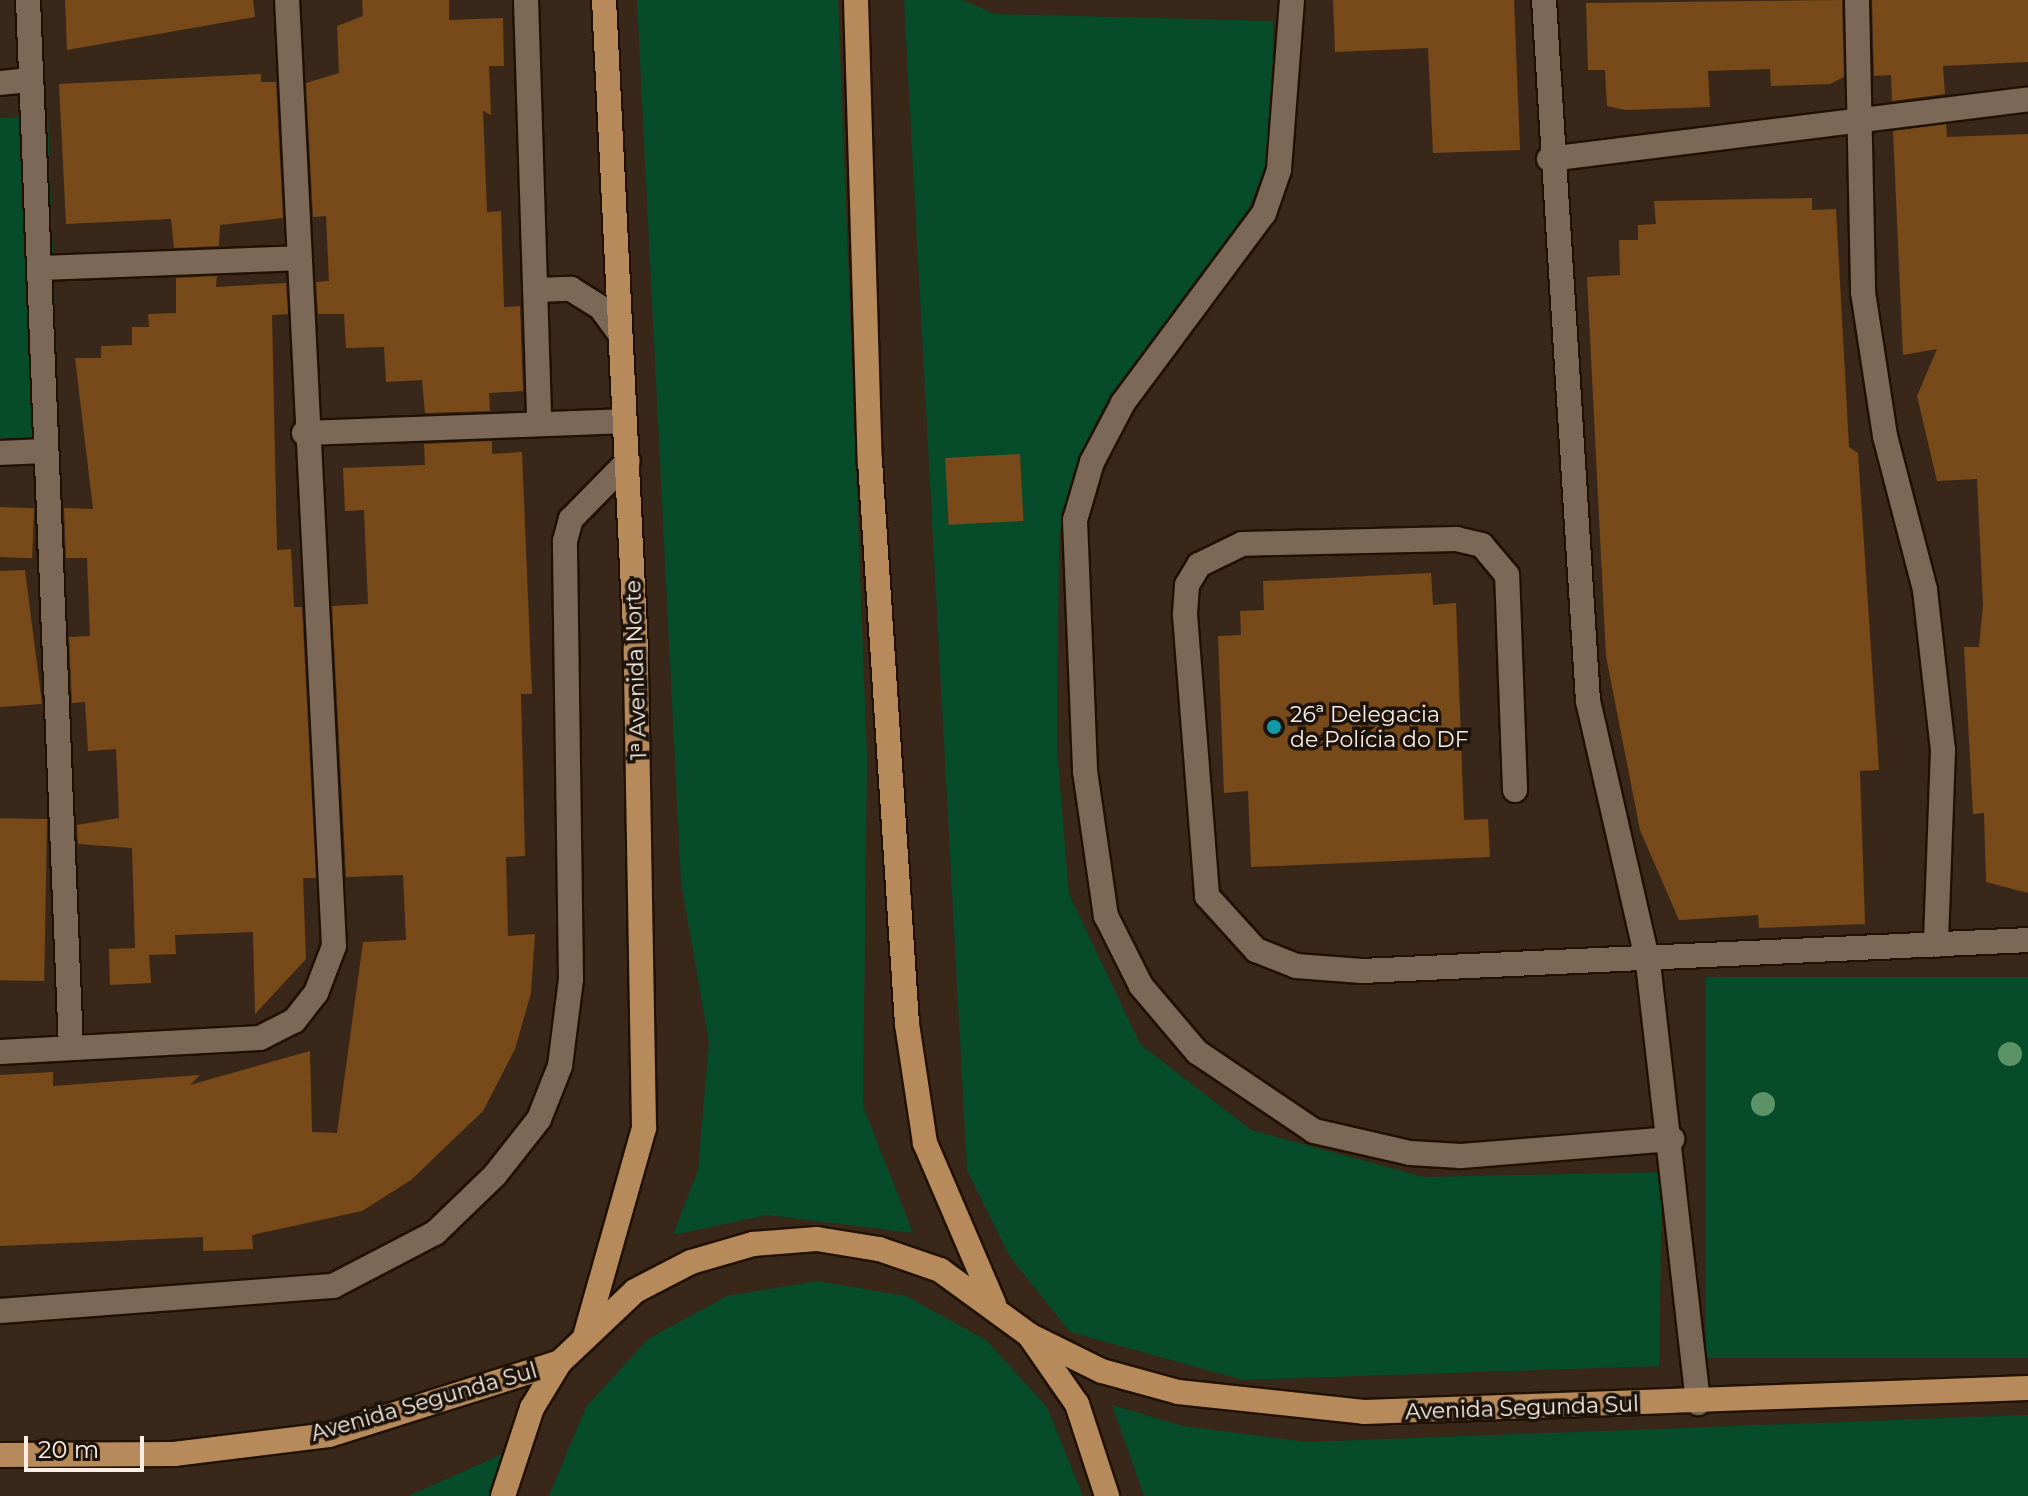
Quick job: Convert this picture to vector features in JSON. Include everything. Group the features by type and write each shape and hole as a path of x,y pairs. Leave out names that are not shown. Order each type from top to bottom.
{"main road":[{"name":"1ᵃ Avenida Norte","path":"586,1333 644,1128 628,461 604,0"},
{"path":"856,0 870,461 907,1024 925,1143 994,1304"},
{"path":"503,1496 532,1408 560,1362 586,1333 649,1284 753,1244 817,1239 879,1249 940,1270 994,1304 1029,1335 1077,1404 1107,1496"},
{"name":"Avenida Segunda Sul","path":"1029,1335 1102,1371 1178,1392 1307,1409 1698,1403 2028,1388"},
{"name":"Avenida Segunda Sul","path":"0,1455 174,1454 329,1435 560,1362"}],"street":[{"path":"28,0 71,1047"},
{"path":"0,1052 260,1038 294,1021 316,993 334,946 304,433 287,0"},
{"path":"526,0 539,423"},
{"path":"1292,0 1279,170 1264,213 1239,255 1123,403 1092,462 1075,520 1085,771 1106,916 1141,986 1197,1052 1314,1131 1410,1153 1461,1156 1672,1139"},
{"path":"1544,0 1549,159 1588,701 1648,963 1672,1139 1698,1403"},
{"path":"1857,0 1863,292 1885,436 1925,590 1943,750 1936,945"},
{"path":"0,83 31,80"},
{"path":"1549,159 1857,116 2028,99"},
{"path":"40,268 298,258"},
{"path":"535,290 571,289 601,308 620,334"},
{"path":"304,433 624,421"},
{"path":"0,453 45,451"},
{"path":"0,1311 333,1286 435,1233 495,1175 539,1119 560,1066 571,979 565,541 571,519 628,461"},
{"path":"1515,790 1507,575 1489,550 1457,539 1242,544 1199,565 1187,585 1185,615 1207,896 1230,929 1296,966 1648,963 2028,940"}],"green space":[{"path":"637,0 838,0 867,757 863,1106 913,1233 767,1215 673,1235 698,1170 709,1042 681,882"},
{"path":"904,0 962,0 995,14 1273,21 1272,150 1239,234 1098,428 1059,535 1057,749 1069,894 1140,1044 1251,1130 1424,1177 1662,1172 1659,1366 1243,1380 1070,1332 1010,1257 967,1170"},
{"path":"48,116 60,453 0,454 0,118"},
{"path":"1706,977 2028,977 2028,1358 1706,1358"},
{"path":"817,1281 906,1296 986,1340 1047,1407 1083,1496 549,1496 586,1407 648,1339 727,1296"},
{"path":"1112,1405 1183,1426 1308,1442 2028,1415 2028,1496 1144,1496"},
{"path":"505,1453 492,1496 408,1496"}],"building":[{"path":"65,0 253,0 255,17 67,50"},
{"path":"362,0 449,0 449,20 503,18 504,66 489,66 491,115 483,111 487,212 501,211 504,307 520,306 523,391 489,393 490,411 425,413 422,380 386,382 384,347 346,348 344,314 318,314 316,282 329,281 326,216 313,217 306,83 339,73 337,26 363,16"},
{"path":"1333,0 1514,0 1520,150 1433,153 1428,48 1335,52"},
{"path":"1842,0 1844,77 1830,84 1771,86 1770,69 1708,71 1710,107 1625,110 1607,106 1605,70 1588,70 1586,3"},
{"path":"1872,0 2028,0 2028,62 1943,66 1945,94 1892,101 1891,75 1874,76"},
{"path":"261,74 261,82 276,82 283,218 220,225 219,246 174,248 171,219 66,224 59,84"},
{"path":"1946,124 1947,137 2028,134 2028,893 1986,882 1984,813 1973,814 1964,647 1979,647 1983,605 1977,479 1937,481 1917,396 1937,349 1903,355 1893,131"},
{"path":"1812,198 1812,210 1836,209 1849,447 1858,453 1879,770 1860,771 1865,924 1759,928 1758,915 1679,920 1640,830 1606,656 1587,277 1620,275 1619,240 1638,240 1638,225 1656,224 1654,201"},
{"path":"217,276 216,287 286,283 288,314 272,315 277,550 291,549 294,607 302,607 316,878 303,878 306,959 255,1014 253,932 175,935 176,954 149,955 151,983 110,985 109,949 135,948 132,848 78,844 77,825 119,818 116,749 88,751 85,702 72,703 69,637 90,636 87,558 66,558 64,508 93,509 75,358 101,358 101,346 132,345 132,327 149,327 148,314 176,313 176,278"},
{"path":"492,441 492,454 522,452 532,694 521,694 525,856 506,857 508,936 535,934 531,993 515,1049 483,1111 411,1180 362,1211 252,1235 253,1249 203,1251 203,1237 0,1246 0,1075 53,1072 53,1086 200,1075 190,1085 310,1051 312,1132 337,1133 363,942 406,940 403,875 346,877 332,606 368,604 364,510 345,511 343,468 425,465 424,444"},
{"path":"1020,454 1024,521 949,525 945,458"},
{"path":"0,507 34,508 32,558 0,557"},
{"path":"25,570 42,704 0,707 0,571"},
{"name":"26ª Delegacia de Polícia do DF","path":"1431,573 1433,605 1456,603 1464,820 1488,819 1490,857 1251,867 1248,791 1224,793 1218,636 1241,635 1240,611 1264,610 1263,581"},
{"path":"0,818 47,819 44,981 0,980"}],"place":[{"name":"26ª Delegacia de Polícia do DF","path":"1274,727"}]}
